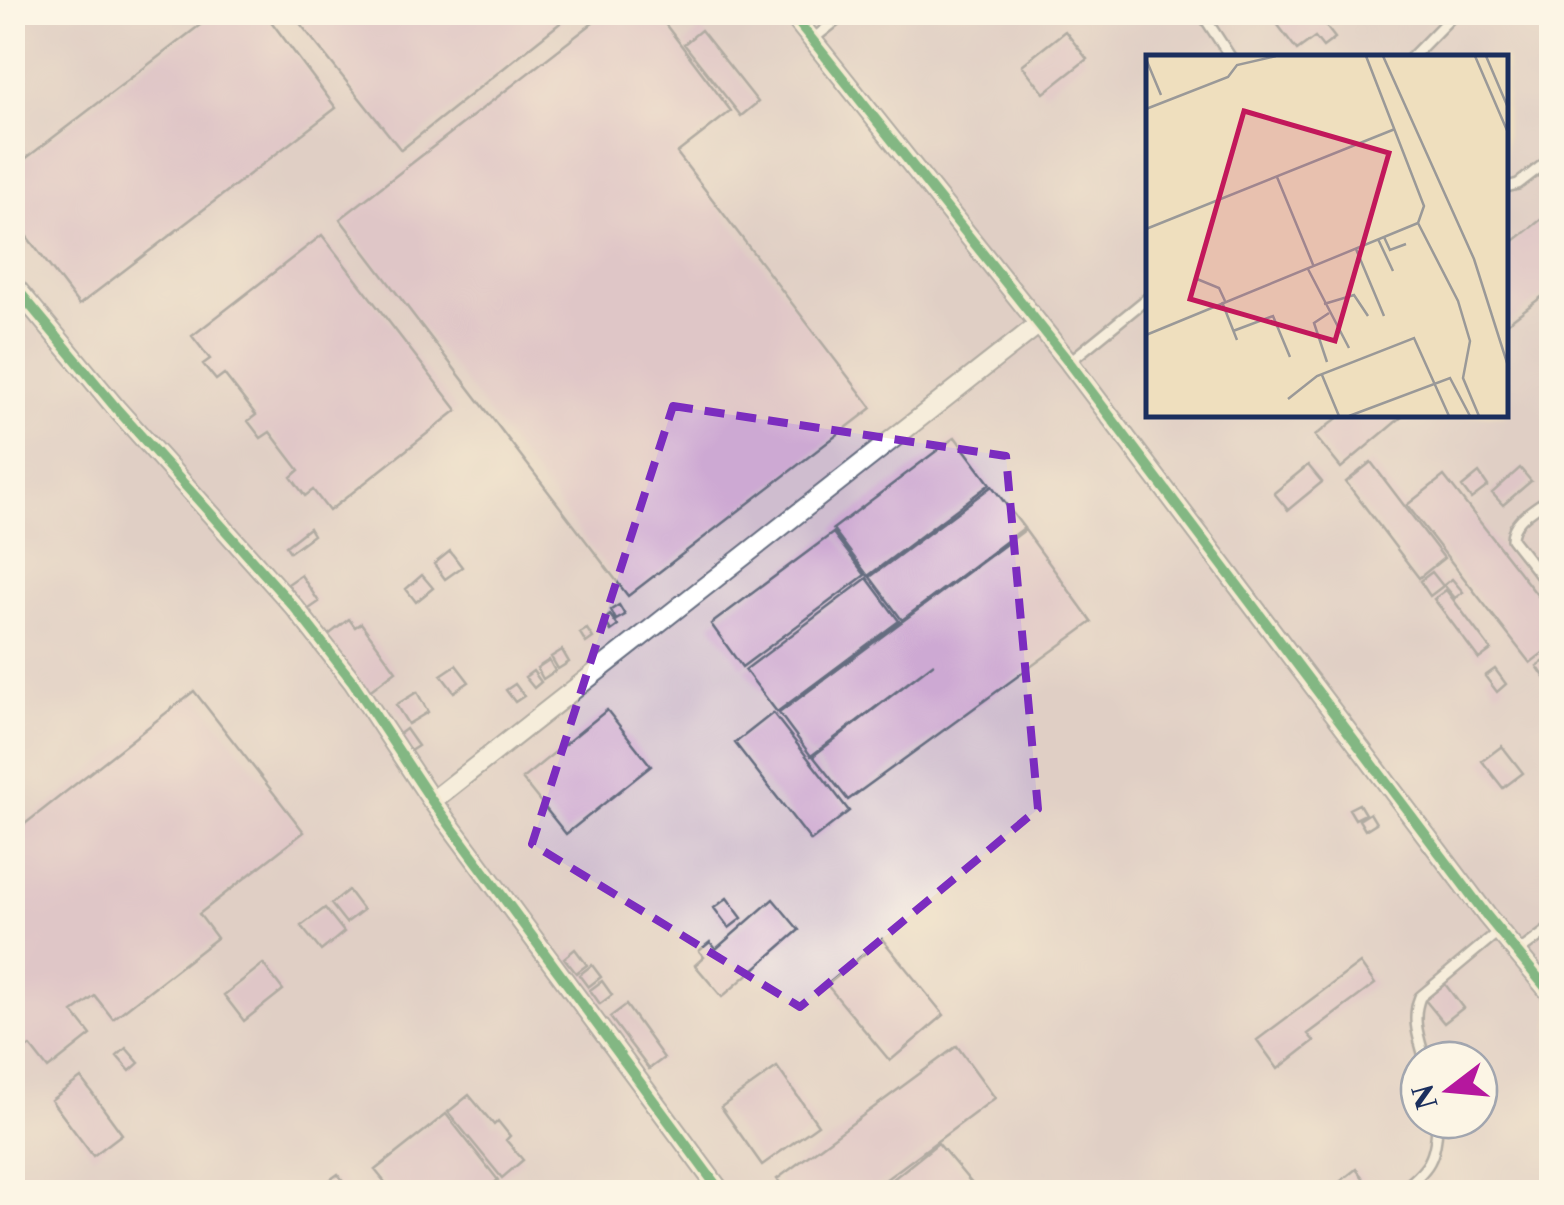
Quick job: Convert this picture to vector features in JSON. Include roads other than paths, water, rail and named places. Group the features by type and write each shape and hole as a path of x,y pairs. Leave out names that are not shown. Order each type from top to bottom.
{"street":[{"path":"790,12 1069,362 1499,931 1552,995"},
{"path":"12,283 116,408 295,608 353,682 432,801 722,1192"},
{"path":"432,801 1039,324"}],"lane":[{"path":"813,39 846,12"},
{"path":"1200,12 1229,55"},
{"path":"1415,55 1456,12"},
{"path":"1509,186 1518,184 1552,158"},
{"path":"1069,362 1146,299"},
{"path":"1552,496 1514,525 1511,533 1552,590"},
{"path":"1517,953 1552,926"},
{"path":"1419,1040 1415,1008 1420,997 1499,931"},
{"path":"1398,1192 1432,1162 1437,1140"}]}
